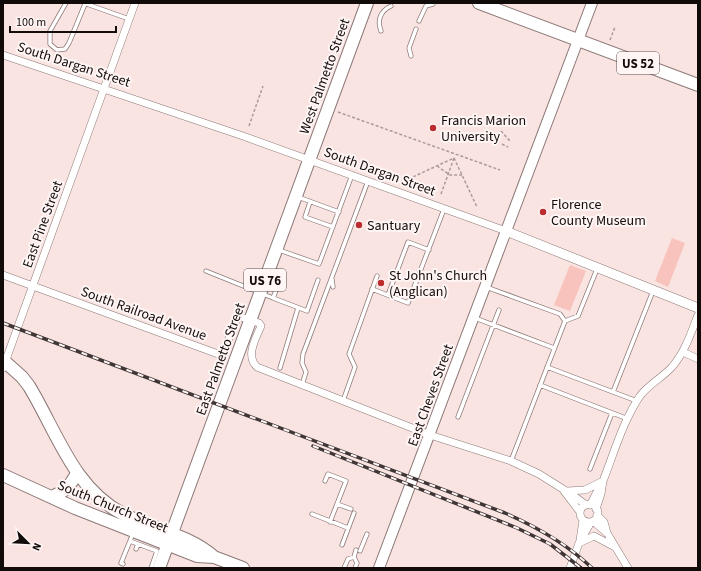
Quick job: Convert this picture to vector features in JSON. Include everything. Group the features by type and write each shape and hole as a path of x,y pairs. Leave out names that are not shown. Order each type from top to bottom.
{"main road":[{"name":"West Palmetto Street","path":"309,160 367,3"},
{"name":"US 52","path":"479,3 698,85"},
{"name":"East Cheves Street","path":"379,568 592,3"},
{"name":"East Palmetto Street","path":"159,568 309,160"},
{"path":"4,363 29,386 77,473 93,492 111,506 134,519 166,547"},
{"path":"51,497 62,493 67,489 77,473"},
{"name":"South Church Street","path":"3,475 132,536 166,547 201,546 214,557 243,568"}],"street":[{"name":"East Pine Street","path":"4,363 135,3"},
{"name":"South Dargan Street","path":"3,55 352,175 506,231 698,308"},
{"name":"South Railroad Avenue","path":"3,275 218,354 223,353 238,316 250,320"},
{"path":"580,512 588,505 603,481 628,419 637,401 646,389 671,368 683,352 698,315"},
{"path":"250,320 260,324 261,326 252,353 254,364 265,372 430,434 511,461 539,474 588,505 594,517 604,522 607,533 628,568"},
{"path":"683,352 698,359"},
{"path":"564,491 585,490 603,481"},
{"path":"579,543 594,517 602,494 603,481"},
{"path":"564,491 580,512 583,520 579,543 570,568"},
{"path":"583,520 594,517"},
{"path":"579,543 594,536 615,546"}],"lane":[{"path":"66,3 50,31 50,44 57,50 65,49 70,43 84,3 129,19"},
{"path":"419,21 426,6 433,4"},
{"path":"381,31 378,25 380,17 384,9 391,6"},
{"path":"411,56 409,48 416,28"},
{"path":"276,248 319,264 352,175"},
{"path":"302,386 306,372 302,363 303,354 368,181"},
{"path":"296,196 318,206 339,212"},
{"path":"310,202 305,217 325,222 333,227"},
{"path":"372,289 408,303 444,209"},
{"path":"388,295 408,242 429,250"},
{"path":"511,461 565,321 578,316 598,268"},
{"path":"269,269 283,273 273,298"},
{"path":"206,271 307,311 318,280"},
{"path":"343,401 355,367 349,354 377,276"},
{"path":"331,278 333,287"},
{"path":"485,287 560,314 565,321"},
{"path":"613,392 653,290"},
{"path":"324,297 330,295"},
{"path":"280,368 298,308"},
{"path":"458,417 499,310"},
{"path":"473,317 554,348"},
{"path":"547,367 637,401"},
{"path":"540,385 628,419"},
{"path":"590,469 612,413"},
{"path":"325,481 328,474 346,481 330,522"},
{"path":"337,504 351,508"},
{"path":"342,545 354,513"},
{"path":"312,514 348,528"},
{"path":"360,551 367,534"},
{"path":"132,536 138,544"},
{"path":"123,564 121,563 132,536"},
{"path":"138,544 148,542"},
{"path":"136,548 138,544"},
{"path":"150,568 166,547"},
{"path":"355,568 357,562 354,557 356,550"},
{"path":"344,568 348,558 354,557"}],"path":[{"path":"610,40 615,28"},
{"path":"249,126 263,86"},
{"path":"338,112 500,170"},
{"path":"501,131 510,141"},
{"path":"502,144 508,147"},
{"path":"441,194 456,153"},
{"path":"404,181 454,158"},
{"path":"454,158 477,207"},
{"path":"437,166 448,174 462,175"}],"shaded area":[{"path":"672,238 685,243 668,287 655,281"},
{"path":"570,265 586,271 570,311 554,305"}],"railway":[{"path":"3,323 505,513 551,536 592,568"},
{"path":"313,446 517,528 550,544 581,568"}],"place":[{"name":"Francis Marion University","path":"433,128"},
{"name":"Florence County Museum","path":"543,212"},
{"name":"Santuary","path":"359,225"},
{"name":"St John's Church (Anglican)","path":"381,283"}]}
